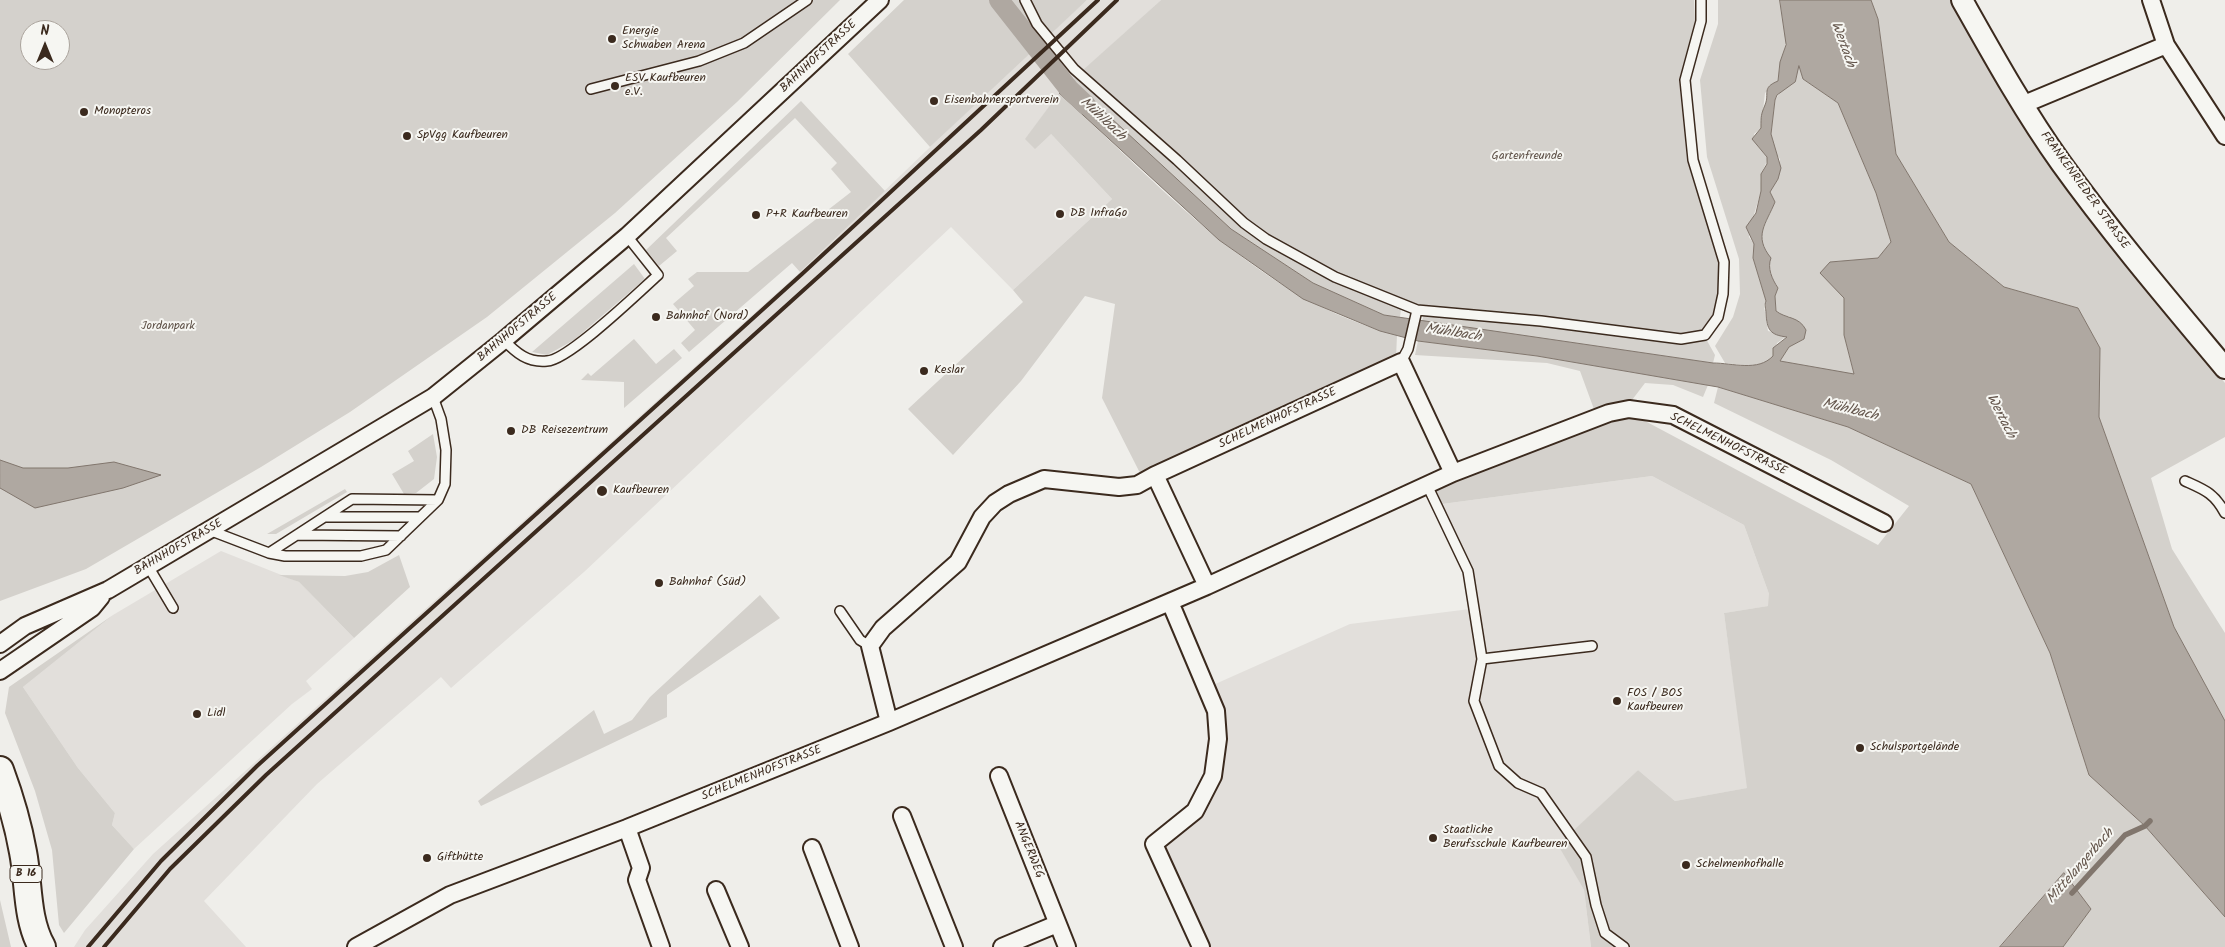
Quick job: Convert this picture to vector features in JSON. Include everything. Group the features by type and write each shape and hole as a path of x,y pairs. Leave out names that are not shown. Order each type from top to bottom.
{"main road":[{"name":"B 16","path":"0,770 23,853 29,901 42,947"}],"street":[{"name":"BAHNHOFSTRASSE","path":"0,644 25,626 108,590 433,397 627,236 880,0"},
{"name":"FRANKENRIEDER STRASSE","path":"1962,0 2022,105 2061,162 2138,263 2225,368"},
{"path":"2152,0 2166,45 2225,136"},
{"path":"2022,105 2166,45"},
{"path":"1405,356 1453,473"},
{"name":"SCHELMENHOFSTRASSE","path":"870,646 883,628 958,562 982,517 995,503 1009,494 1044,479 1095,486 1119,487 1138,485 1155,475 1405,356"},
{"name":"SCHELMENHOFSTRASSE","path":"356,947 450,894 627,828 889,722 1207,586 1453,473 1549,434 1609,413 1629,409 1674,415 1884,524"},
{"path":"1155,475 1207,586"},
{"name":"BAHNHOFSTRASSE","path":"0,670 92,608 108,590"},
{"path":"1170,602 1216,711 1218,739 1214,776 1195,811 1154,844 1201,947"},
{"name":"BAHNHOFSTRASSE","path":"0,630 25,626"},
{"path":"870,646 889,722"},
{"name":"ANGERWEG","path":"999,776 1067,947"},
{"path":"902,816 954,947"},
{"path":"627,828 641,868 637,880 661,947"},
{"path":"812,848 850,947"},
{"path":"716,890 740,947"},
{"path":"1002,947 1057,924"}],"lane":[{"path":"591,89 699,61 744,43 807,0"},
{"path":"1025,0 1037,24 1074,69 1177,160 1244,224 1266,239 1335,276 1417,310 1541,321 1681,338 1705,335 1718,317 1723,294 1724,262 1693,160 1685,80 1702,21 1701,0"},
{"path":"504,340 520,356 548,362 578,346 658,275 627,236"},
{"path":"1405,356 1417,310"},
{"path":"209,530 269,553 285,556 361,556 386,550 438,500 444,484 446,450 441,419 433,397"},
{"path":"2185,481 2206,490 2217,498 2225,513"},
{"path":"1427,485 1468,571 1482,659 1474,701 1499,766 1518,782 1540,793 1586,857 1596,905 1605,933 1624,947"},
{"path":"269,553 352,499 438,500"},
{"path":"325,517 420,517"},
{"path":"296,535 401,536"},
{"path":"148,566 173,608"},
{"path":"840,611 860,640 870,646"},
{"path":"1482,659 1592,646"}],"shaded area":[{"path":"1087,0 1161,0 1059,93 1026,139 1051,134 1112,199 1013,290 951,227 584,572 451,688 441,677 317,784 204,901 246,947 74,947 85,930 153,854 800,272 1027,54"},
{"path":"1652,476 1744,525 1769,594 1769,606 1724,613 1748,788 1675,801 1638,770 1559,845 1584,890 1591,947 1206,947 1160,848 1218,778 1213,685 1350,624 1478,608 1471,565 1442,504"},
{"path":"221,551 299,582 354,638 306,681 312,689 292,704 134,849 112,825 115,813 78,768 23,687 113,615"}],"green space":[{"name":"Jordanpark","path":"0,0 840,0 737,102 615,213 487,317 350,412 261,467 86,569 0,601"},
{"name":"Eisenbahnersportverein","path":"904,0 1087,0 930,147 848,54"},
{"name":"Gartenfreunde","path":"1161,0 1694,0 1695,20 1679,80 1687,160 1719,263 1719,295 1714,317 1704,331 1682,335 1408,303 1341,275 1270,238 1245,219 1083,70"},
{"path":"1718,0 1780,0 1786,30 1786,42 1778,81 1765,93 1761,128 1754,134 1756,144 1767,157 1761,175 1761,191 1749,237 1754,244 1753,258 1766,301 1764,306 1768,331 1787,336 1777,343 1773,356 1767,363 1751,366 1725,363 1715,346 1733,317 1740,294 1739,259 1707,157 1700,80 1718,24"},
{"path":"1871,0 1952,0 2016,108 2187,338 2225,383 2225,437 2151,478 2172,549 2225,633 2225,721 2174,627 2099,417 2100,348 2078,308 2004,287 1949,242 1896,154 1878,19"},
{"path":"1799,65 1803,79 1838,103 1876,193 1891,242 1878,259 1830,262 1844,298 1844,335 1854,375 1780,361 1789,347 1804,339 1789,316 1781,316 1776,311 1775,296 1778,288 1771,273 1769,266 1770,258 1762,243 1762,236 1775,202 1770,192 1778,179 1780,159 1776,154 1771,134 1775,100"},
{"path":"1075,78 1176,163 1241,228 1334,280 1401,309 1400,317 1384,315 1313,283 1231,229 1071,81"},
{"path":"1059,93 1174,201 1214,235 1257,267 1301,296 1348,319 1397,335 1396,358 1141,475 1102,398 1115,304 1085,296 1021,381 953,455 908,409 1023,302 1013,290 1112,199 1051,134 1035,149 1025,139"},
{"path":"801,101 885,191 800,272 792,263 689,352 681,343 695,330 673,304 694,286 688,279 697,272 748,272 851,192 831,169 837,163 795,118 666,238 677,251 659,266 646,250"},
{"path":"634,264 645,279 574,340 547,355 532,352"},
{"path":"1424,314 1705,337 1715,355 1713,363 1422,321"},
{"path":"634,339 656,364 674,349 682,358 624,408 624,382 581,380 588,373 591,376"},
{"path":"1418,341 1537,356 1708,385 1703,397 1673,385 1645,383 1629,404 1595,412 1580,371 1547,363 1415,355"},
{"path":"1718,387 1848,427 1971,484 2050,653 2089,775 2145,826 2225,917 2225,947 2063,947 2091,909 2064,874 2000,947 1591,947 1584,890 1558,845 1638,770 1675,801 1747,788 1724,613 1768,606 1769,594 1744,525 1652,476 1442,504 1434,487 1630,413 1878,545 1909,506 1831,460 1714,403"},
{"path":"433,434 437,457 434,479 416,493 404,494 392,474 414,461 408,451"},
{"path":"345,489 347,492 276,534 267,534"},
{"path":"399,555 410,587 354,638 299,582 279,575 345,576 368,572"},
{"path":"760,595 780,618 667,695 667,717 481,806 478,801 594,710 604,734 632,720 650,697"},
{"path":"113,615 23,687 78,768 115,813 112,825 134,849 64,933 59,925 52,850 35,791 5,713 9,687"},
{"path":"0,900 11,947 0,947"}],"water":[{"name":"Wertach","path":"1780,0 1871,0 1878,19 1896,154 1949,242 2004,287 2078,308 2100,348 2099,417 2174,627 2225,721 2225,917 2145,826 2089,775 2050,653 1971,484 1848,427 1718,387 1537,356 1418,341 1380,331 1303,299 1219,240 1059,93 1071,81 1231,229 1313,283 1384,315 1713,363 1745,366 1767,361 1773,356 1773,348 1787,337 1770,331 1766,319 1766,301 1753,258 1754,244 1746,227 1756,213 1761,191 1761,174 1767,164 1767,157 1752,139 1761,128 1761,115 1767,91 1770,86 1778,81 1780,62 1786,45","holes":["1799,66 1803,79 1838,103 1876,193 1891,242 1878,258 1830,262 1820,273 1844,298 1844,335 1854,374 1780,361 1789,347 1804,339 1806,330 1800,322 1776,311 1775,296 1778,288 1771,273 1771,258 1763,243 1762,236 1775,202 1770,192 1778,179 1781,168 1771,134 1775,100 1777,95 1795,82"]},
{"path":"0,460 23,468 68,468 114,462 161,475 123,488 35,508 0,488"},
{"path":"2064,873 2091,909 2063,947 2000,947"}],"waterway":[{"name":"Mühlbach","path":"999,0 1069,89 1086,105"},
{"name":"Mittelangerbach","path":"2072,893 2125,835 2145,826 2150,821"}],"railway":[{"path":"88,947 161,861 257,766 802,274 1098,0"},
{"path":"104,947 170,869 266,775 981,130 1117,0"}],"place":[{"name":"Energie Schwaben Arena","path":"612,39"},
{"name":"ESV Kaufbeuren e.V.","path":"615,86"},
{"name":"Eisenbahnersportverein","path":"934,101"},
{"name":"Monopteros","path":"84,112"},
{"name":"SpVgg Kaufbeuren","path":"407,136"},
{"name":"DB InfraGo","path":"1060,214"},
{"name":"P+R Kaufbeuren","path":"756,215"},
{"name":"Bahnhof (Nord)","path":"656,317"},
{"name":"Keslar","path":"924,371"},
{"name":"DB Reisezentrum","path":"511,431"},
{"name":"Kaufbeuren","path":"602,491"},
{"name":"Bahnhof (Süd)","path":"659,583"},
{"name":"FOS / BOS Kaufbeuren","path":"1617,701"},
{"name":"Lidl","path":"197,714"},
{"name":"Schulsportgelände","path":"1860,748"},
{"name":"Staatliche Berufsschule Kaufbeuren","path":"1433,838"},
{"name":"Gifthütte","path":"427,858"},
{"name":"Schelmenhofhalle","path":"1686,865"}]}
